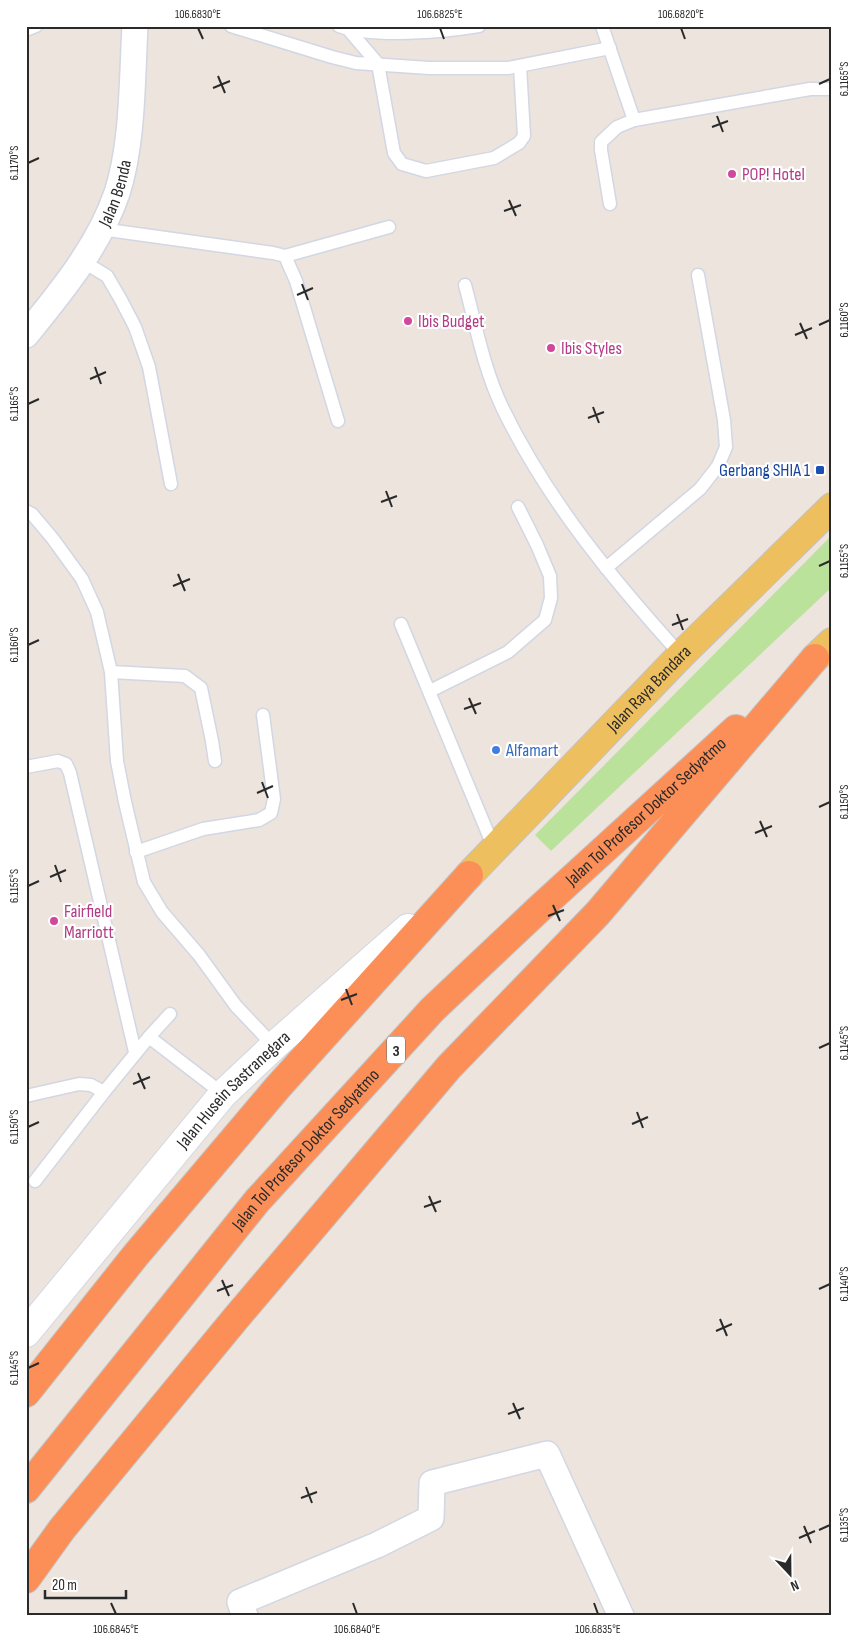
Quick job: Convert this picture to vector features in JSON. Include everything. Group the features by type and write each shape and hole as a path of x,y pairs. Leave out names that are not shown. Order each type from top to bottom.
{"highway":[{"name":"Jalan Tol Profesor Doktor Sedyatmo","path":"26,1488 257,1201 432,1010 665,793 823,650"},
{"path":"26,1579 68,1521 243,1310 449,1067 598,913 823,650"},
{"path":"26,1393 135,1256 272,1094 469,874"}],"main road":[{"name":"Jalan Raya Bandara","path":"469,874 681,654 832,507"},
{"name":"Jalan Husein Sastranegara","path":"30,1324 223,1094 274,1046 469,874"}],"street":[{"name":"Jalan Benda","path":"26,335 82,262 117,194 124,162 129,123 135,26"},
{"path":"245,1616 240,1602 377,1546 431,1518 432,1483 547,1454 621,1616"}],"lane":[{"path":"26,30 36,26"},
{"path":"231,26 245,28 356,63 429,68 508,68 610,48"},
{"path":"343,28 375,32 429,32 478,26"},
{"path":"602,26 634,120"},
{"path":"343,28 378,64 394,153 402,164 426,171 494,158 519,144 524,136 520,66"},
{"path":"610,204 601,142 618,127 634,120 810,89 832,89"},
{"path":"100,229 285,256 389,227"},
{"path":"285,256 296,281 338,421"},
{"path":"82,262 106,276 135,327 149,367 171,484"},
{"path":"606,568 700,489 718,466 726,447 724,420 698,274"},
{"path":"465,285 490,374 503,408 541,477 606,568 633,602 681,654"},
{"path":"430,691 508,652 545,620 551,598 550,576 518,507"},
{"path":"26,511 32,514 53,539 82,579 97,612 111,672 117,761 144,882 162,912 199,955 236,1006 274,1046"},
{"path":"401,624 494,848"},
{"path":"111,672 185,676 201,688 215,762"},
{"path":"136,852 203,830 259,820 271,813 274,799 263,715"},
{"path":"26,767 58,761 66,764 70,774 135,1052"},
{"path":"35,1181 135,1052 170,1014"},
{"path":"149,1037 223,1094"},
{"path":"26,1096 79,1084 91,1085 104,1092"}],"green space":[{"path":"832,535 832,587 551,851 535,835"}],"place":[{"name":"POP! Hotel","path":"732,174"},
{"name":"Ibis Budget","path":"408,321"},
{"name":"Ibis Styles","path":"551,348"},
{"name":"Gerbang SHIA 1","path":"820,470"},
{"name":"Alfamart","path":"496,750"},
{"name":"Fairfield Marriott","path":"54,921"}]}
